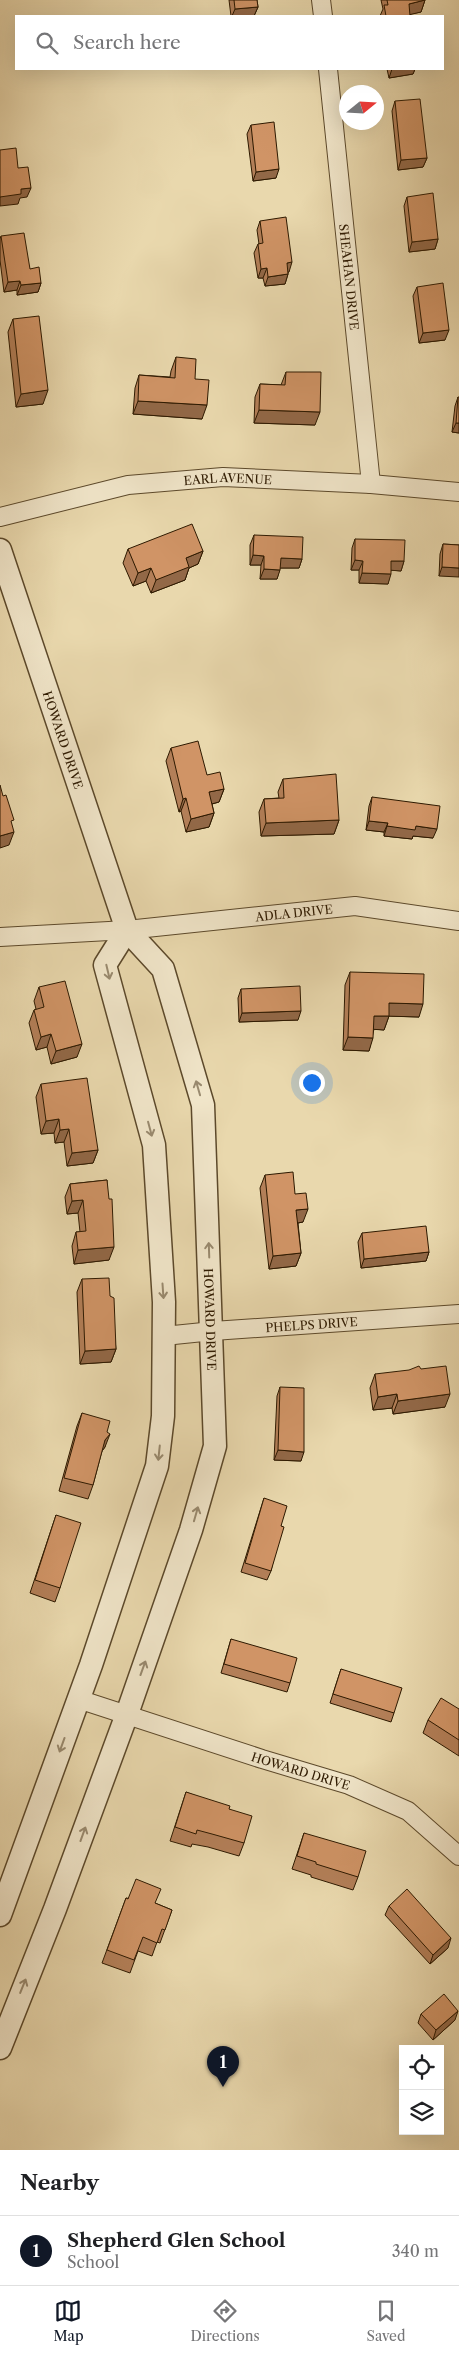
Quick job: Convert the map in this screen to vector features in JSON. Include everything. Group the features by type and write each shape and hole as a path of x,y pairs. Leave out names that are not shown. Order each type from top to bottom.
{"street":[{"path":"321,0 322,15"},
{"name":"SHEAHAN DRIVE","path":"328,70 371,484"},
{"name":"EARL AVENUE","path":"0,516 128,485 223,477 371,484 459,492"},
{"name":"HOWARD DRIVE","path":"0,550 127,930 163,969 203,1105 215,1446 191,1530 127,1714 55,1908 0,2048"},
{"name":"ADLA DRIVE","path":"0,937 127,930 355,906 459,921"},
{"path":"0,1915 78,1699 157,1466 162,1416 164,1336 154,1145 106,965 127,930"},
{"name":"PHELPS DRIVE","path":"164,1336 459,1314"},
{"name":"HOWARD DRIVE","path":"78,1699 262,1760 357,1788 408,1811 459,1856"}],"building":[{"path":"234,0 257,0 258,7 235,9"},
{"path":"387,0 425,0 409,4 410,15 386,15 384,5 388,5"},
{"path":"420,99 427,158 401,160 395,101"},
{"path":"274,122 279,169 256,172 251,125"},
{"path":"16,148 18,168 28,167 31,188 21,189 21,194 0,197 0,150"},
{"path":"433,193 438,239 412,242 407,197"},
{"path":"286,217 292,262 287,263 288,274 268,277 267,268 261,269 258,244 263,243 260,221"},
{"path":"24,233 30,269 39,267 41,283 21,285 20,281 8,282 1,236"},
{"path":"443,283 449,330 423,333 417,287"},
{"path":"39,316 48,390 21,394 13,319"},
{"path":"176,357 196,359 195,379 209,380 207,405 138,401 139,375 175,378"},
{"path":"286,372 321,372 320,412 259,410 260,384 285,385"},
{"path":"458,397 459,423 456,423"},
{"path":"192,524 203,551 186,558 189,567 156,580 151,568 138,573 128,549"},
{"path":"254,535 303,537 302,559 281,558 280,570 264,569 264,556 253,555"},
{"path":"355,539 405,540 404,561 391,561 391,574 362,573 363,561 355,560"},
{"path":"443,544 459,545 459,568 442,567"},
{"path":"198,741 207,775 220,772 224,789 209,792 214,813 191,819 186,798 183,799 171,748"},
{"path":"336,774 339,820 266,823 264,799 284,798 283,779"},
{"path":"0,785 3,796 6,795 14,820 11,821 14,832 0,836"},
{"path":"372,797 440,806 437,829 416,826 415,830 387,826 388,823 369,821"},
{"path":"350,972 424,974 423,1004 389,1003 389,1016 374,1016 373,1038 348,1037"},
{"path":"65,981 82,1044 56,1051 51,1034 41,1037 34,1010 44,1007 39,987"},
{"path":"300,986 301,1011 242,1013 241,989"},
{"path":"87,1078 98,1150 72,1153 69,1129 60,1130 59,1119 46,1121 41,1084"},
{"path":"293,1172 295,1194 306,1193 308,1209 296,1210 301,1253 273,1256 265,1175"},
{"path":"107,1180 109,1199 112,1199 114,1247 78,1250 76,1232 86,1231 83,1200 72,1201 70,1184"},
{"path":"426,1226 429,1252 364,1259 362,1233"},
{"path":"109,1278 110,1296 114,1298 116,1349 85,1351 82,1279"},
{"path":"419,1366 421,1369 446,1366 450,1394 398,1401 397,1394 378,1397 375,1374 409,1370"},
{"path":"280,1387 304,1388 304,1452 278,1450"},
{"path":"82,1413 110,1421 107,1432 110,1434 105,1440 93,1485 64,1478"},
{"path":"264,1498 287,1506 281,1526 284,1527 271,1571 245,1563"},
{"path":"56,1515 81,1523 60,1588 35,1580"},
{"path":"231,1639 297,1658 290,1683 224,1664"},
{"path":"341,1669 402,1688 394,1713 333,1694"},
{"path":"441,1698 459,1709 459,1740 428,1720"},
{"path":"186,1792 230,1806 229,1809 252,1816 244,1843 197,1830 196,1834 175,1827"},
{"path":"304,1833 366,1851 358,1877 297,1856"},
{"path":"136,1879 161,1889 155,1903 172,1910 165,1930 162,1929 157,1943 143,1937 134,1960 107,1950 126,1898 128,1899"},
{"path":"407,1889 451,1938 433,1955 389,1906"},
{"path":"444,1994 458,2011 436,2030 421,2014"}],"place":[{"name":"Shepherd Glen School","path":"223,2087"}]}
